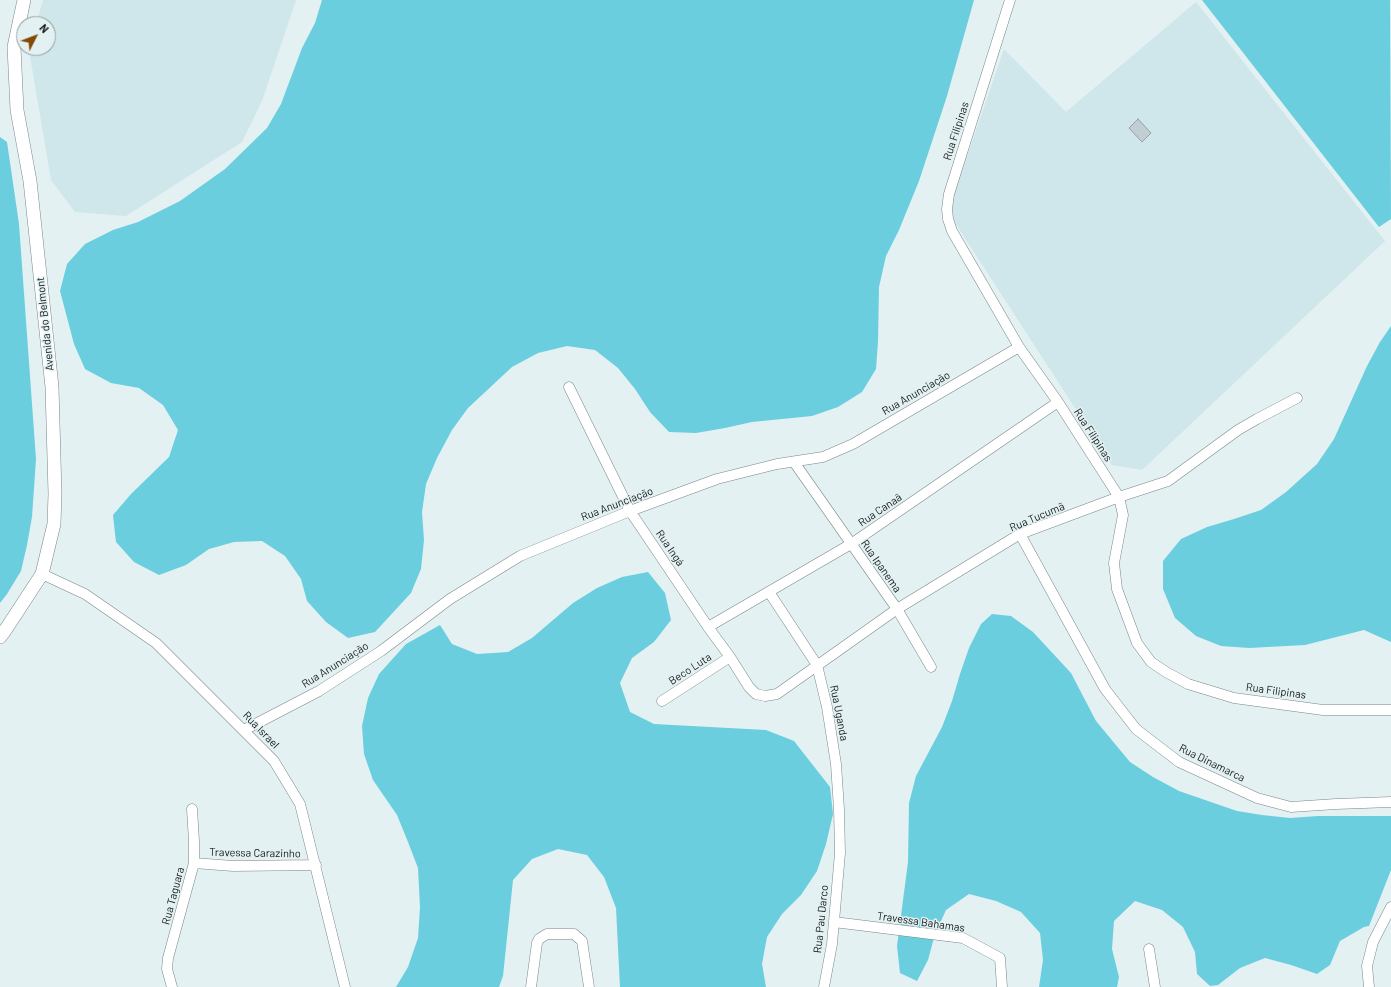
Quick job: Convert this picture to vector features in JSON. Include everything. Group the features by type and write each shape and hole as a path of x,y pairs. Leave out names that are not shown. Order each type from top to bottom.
{"street":[{"name":"Avenida do Belmont","path":"0,637 42,574 54,524 55,486 52,387 30,181 17,110 14,47 24,0"},
{"name":"Rua Filipinas","path":"1010,0 949,194 947,209 948,219 952,231 1019,347 1058,402 1119,497 1123,515 1114,563 1117,589 1137,643 1152,662 1188,684 1234,698 1323,710 1391,710"},
{"name":"Rua Anunciação","path":"244,730 319,691 381,651 450,599 520,556 630,511 717,479 777,464 823,457 852,444 1019,347"},
{"name":"Rua Ingá","path":"569,387 630,511 708,627 730,657 749,687 756,694 765,696 777,694"},
{"name":"Rua Tucumã","path":"777,694 897,609 1020,534 1119,497 1168,481 1238,430 1257,418 1297,398"},
{"name":"Rua Canaã","path":"708,627 851,544 1058,402"},
{"name":"Rua Ipanema","path":"794,462 897,609 931,668"},
{"name":"Rua Dinamarca","path":"1020,534 1105,689 1136,729 1179,762 1257,798 1290,806 1391,802"},
{"name":"Rua Israel","path":"42,574 85,594 156,643 274,761 300,804 345,987"},
{"name":"Rua Uganda","path":"769,592 817,665 828,706 836,764 840,853"},
{"name":"Beco Luta","path":"662,701 730,657"},
{"name":"Rua Taguara","path":"172,987 167,969 168,958 194,863 192,809"},
{"name":"Rua Pau Darco","path":"824,987 832,944 840,853"},
{"name":"Travessa Carazinho","path":"194,863 233,866 316,865"},
{"path":"1369,987 1367,966 1373,942 1391,907"},
{"name":"Travessa Bahamas","path":"834,922 963,938 1000,958 1002,987"},
{"path":"531,987 536,943 547,934 574,934 582,941 589,987"},
{"path":"1149,949 1155,987"}],"shaded area":[{"path":"43,0 296,0 262,101 242,142 126,216 75,212 51,180 30,56 56,56 56,16 38,16"},
{"path":"322,0 974,0 947,96 919,181 899,230 886,256 879,287 876,369 862,392 838,407 812,416 752,422 696,433 669,432 650,412 635,389 618,368 595,350 567,346 538,353 512,367 468,408 452,430 437,458 426,484 422,512 424,540 421,569 411,593 375,632 348,638 326,622 307,601 301,579 285,556 262,541 234,542 209,549 186,565 159,575 134,562 116,542 113,515 131,494 169,457 178,430 163,405 139,388 111,383 85,369 74,344 60,291 67,264 85,244 113,230 138,222 180,201 225,169 267,128 281,104 302,48 315,23"},
{"path":"1202,0 1390,0 1391,219 1379,227"},
{"path":"1196,2 1385,241 1142,470 1112,465 948,212 1004,49 1066,112"},
{"path":"0,137 7,142 19,224 36,459 32,517 21,571 0,603"},
{"path":"1391,326 1391,642 1364,630 1305,645 1249,648 1221,646 1196,636 1175,618 1163,589 1163,561 1181,539 1207,527 1261,510 1286,492 1317,464 1334,439 1367,366 1380,342"},
{"path":"648,572 665,593 671,620 654,642 632,658 620,683 630,712 654,724 766,730 794,741 830,787 833,814 826,844 817,871 801,895 782,914 767,937 762,964 766,987 620,987 616,908 604,877 587,855 558,849 532,859 513,880 503,976 499,987 396,987 408,967 418,938 420,907 418,868 397,815 373,780 364,754 362,726 368,698 379,674 406,644 440,625 452,644 477,654 508,652 532,638 573,603 597,588 622,577"},
{"path":"992,614 1011,616 1033,632 1071,673 1096,721 1130,762 1179,791 1237,811 1262,815 1290,818 1318,816 1391,816 1391,870 1369,926 1364,927 1340,941 1330,965 1317,974 1265,958 1240,968 1218,985 1210,986 1197,974 1195,952 1183,927 1162,910 1135,901 1114,921 1112,949 1119,977 1117,987 1039,987 1043,960 1040,933 1021,912 996,901 969,894 946,910 935,934 928,960 917,981 900,973 897,946 908,862 909,803 916,776 942,727 969,648 981,624"}],"building":[{"path":"1138,119 1151,133 1142,142 1129,128"}]}
